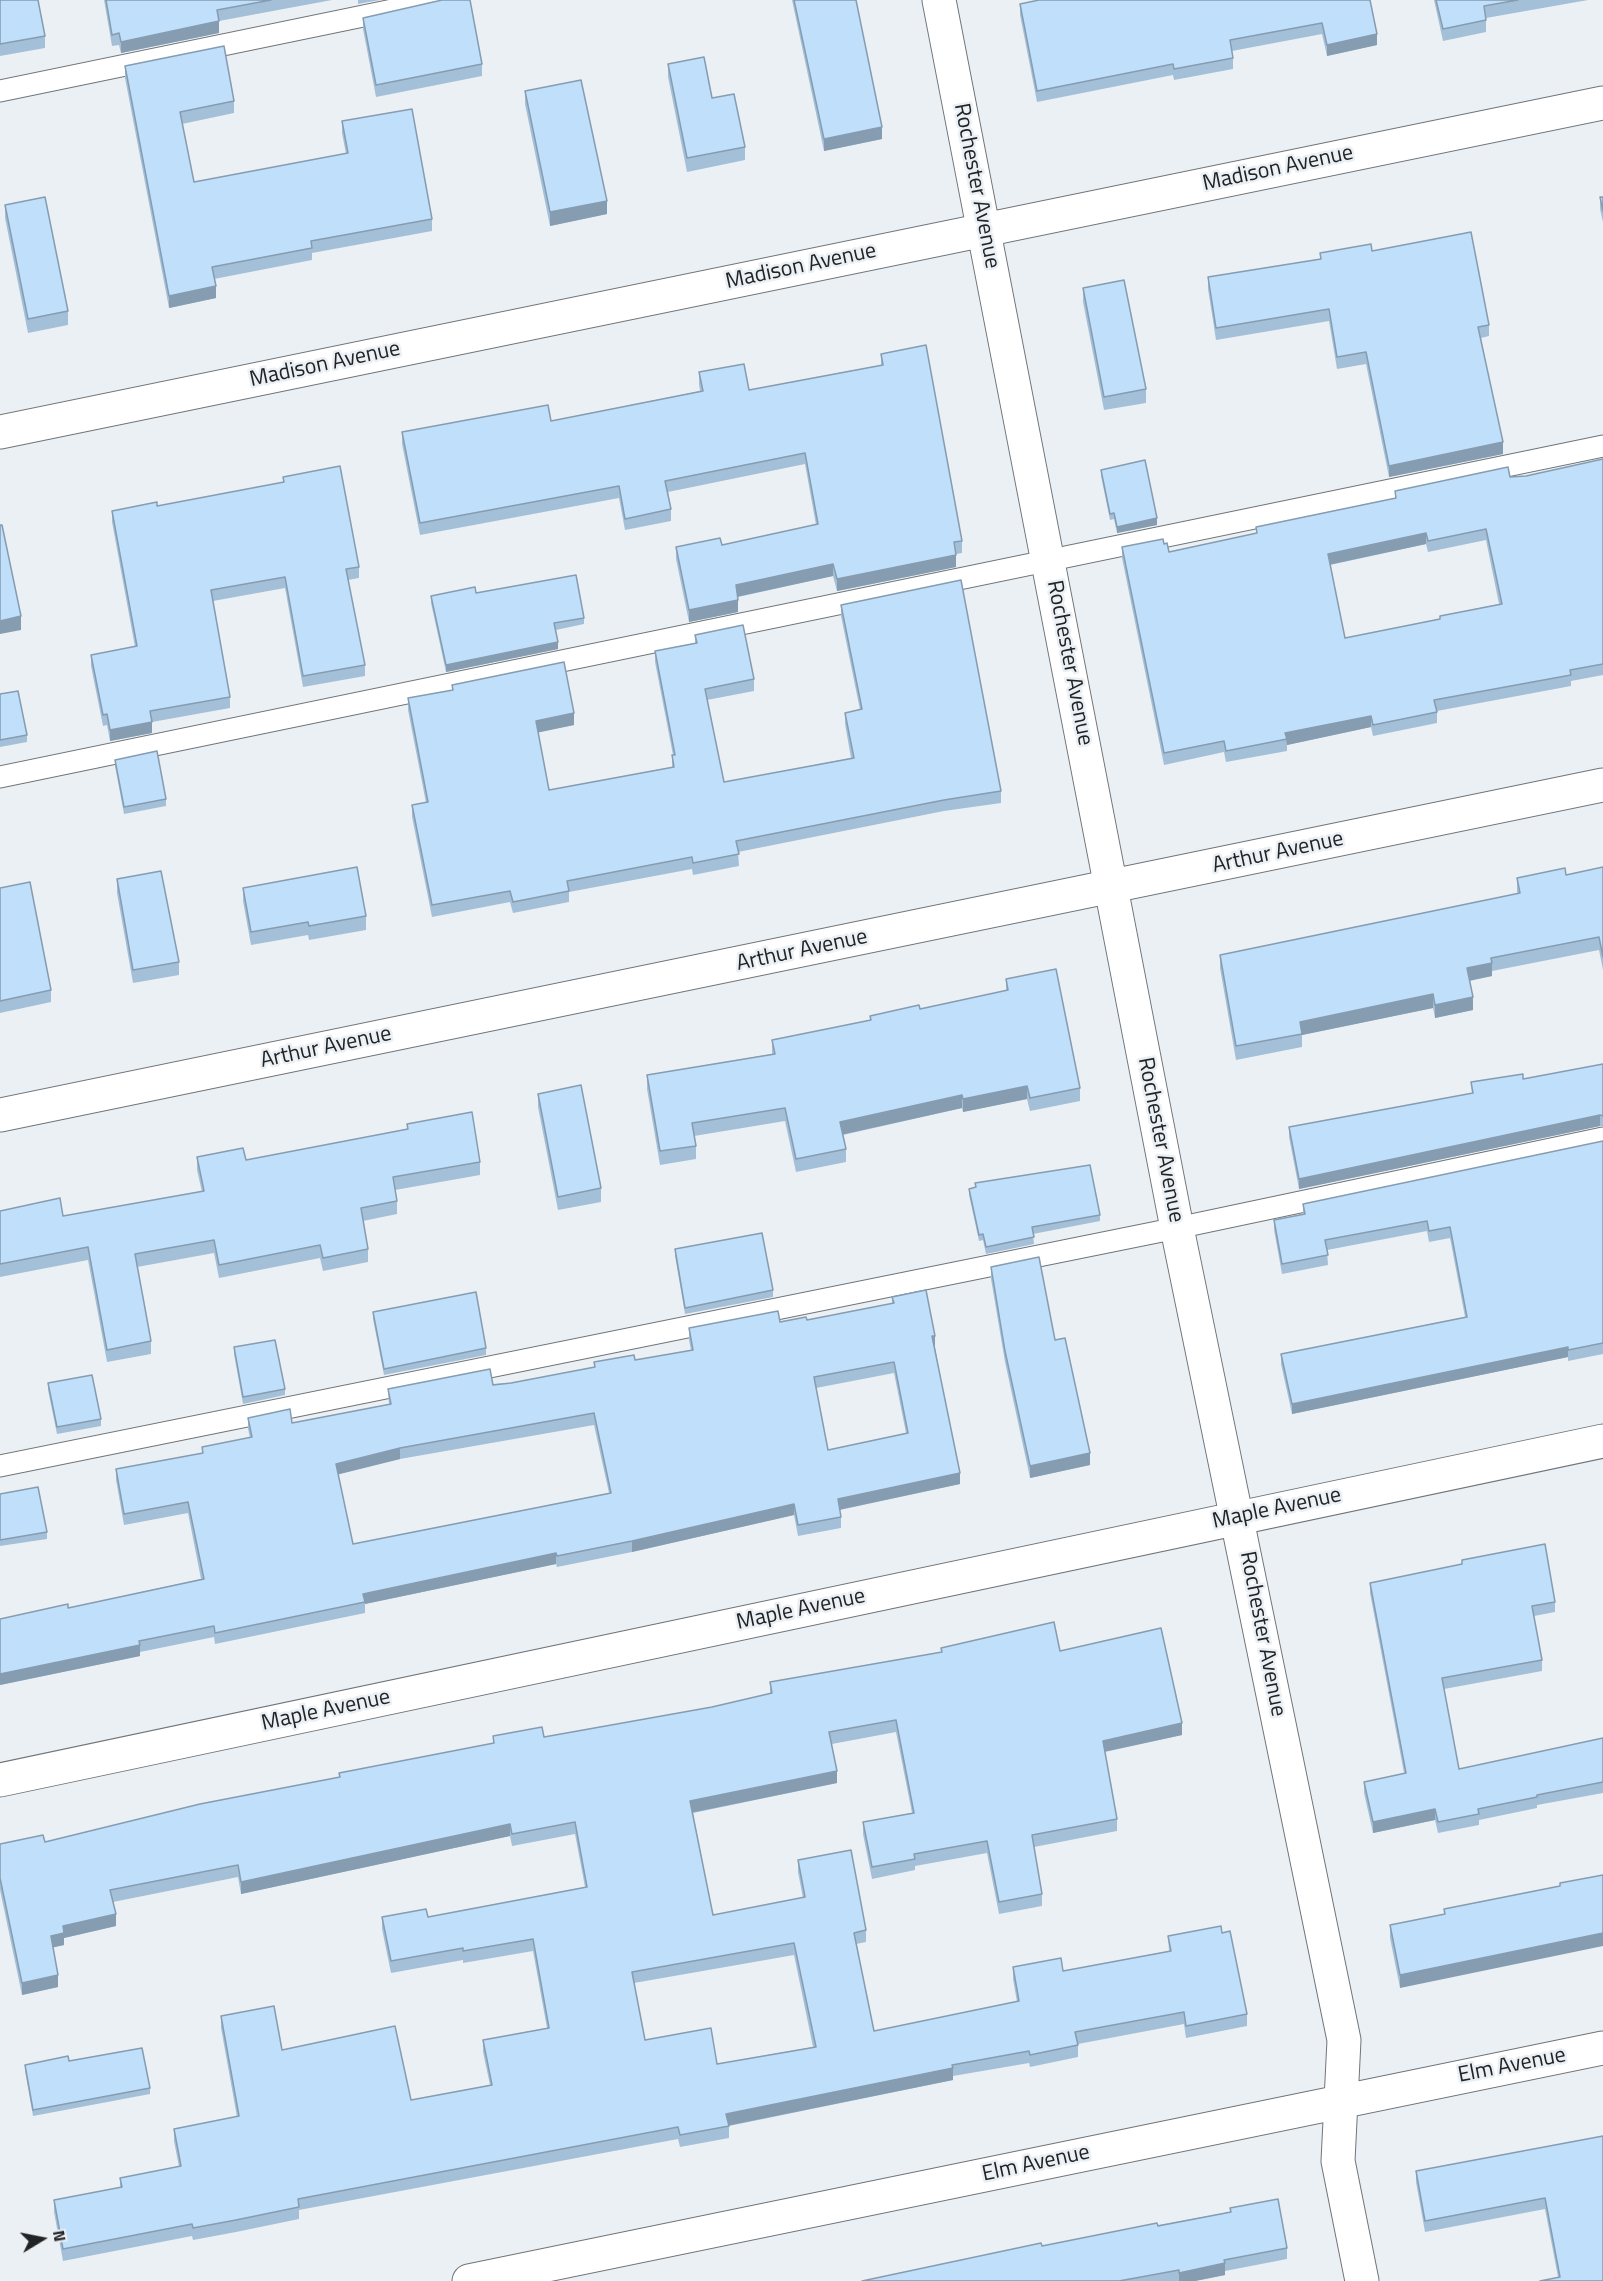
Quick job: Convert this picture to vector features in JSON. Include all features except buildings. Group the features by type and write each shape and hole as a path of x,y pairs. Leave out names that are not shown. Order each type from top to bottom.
{"street":[{"name":"Rochester Avenue","path":"939,0 986,229 1177,1228 1344,2040 1338,2161 1362,2281"},
{"name":"Madison Avenue","path":"0,432 1603,103"},
{"name":"Arthur Avenue","path":"0,1115 1112,888 1603,785"},
{"name":"Maple Avenue","path":"0,1780 1603,1441"},
{"name":"Elm Avenue","path":"469,2281 1603,2048"}],"lane":[{"path":"0,91 441,0"},
{"path":"0,777 1603,446"},
{"path":"0,1466 1177,1228 1603,1138"}]}
